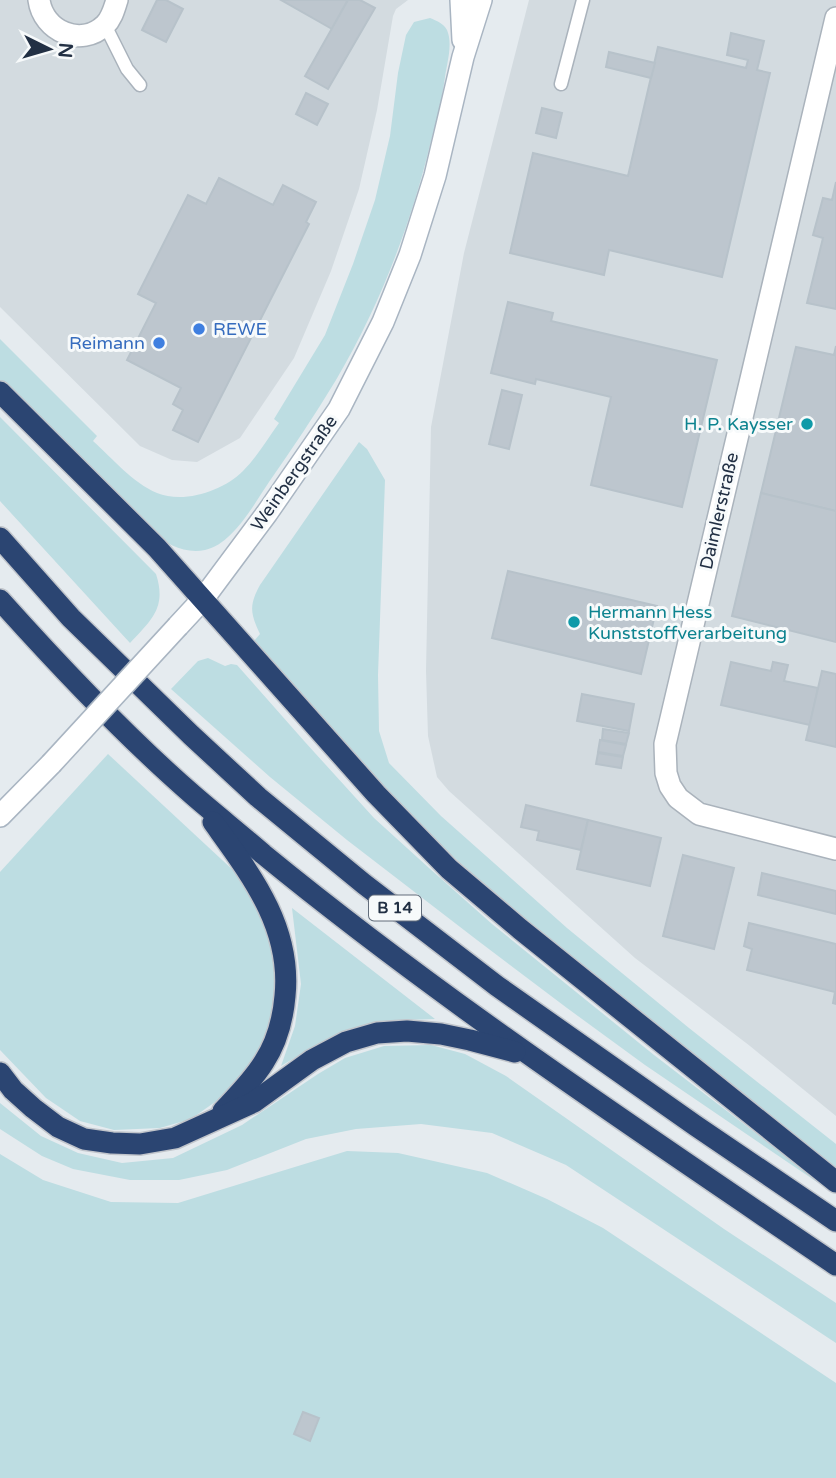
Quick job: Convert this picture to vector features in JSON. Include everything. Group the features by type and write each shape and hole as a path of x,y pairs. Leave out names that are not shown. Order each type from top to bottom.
{"highway":[{"path":"0,392 157,548 376,794 449,869 836,1182"},
{"name":"B 14","path":"0,538 71,618 191,735 258,797 364,884 497,986 836,1221"},
{"name":"B 14","path":"0,600 126,733 194,797 308,891 531,1057 836,1265"},
{"path":"194,797 261,892 276,923 285,955 287,981 284,1010 277,1036 265,1061 248,1085 214,1121"},
{"path":"4,1081 58,1127 83,1139 140,1144 175,1138 214,1121 254,1102 312,1060 346,1042 377,1033 407,1031 441,1034 531,1057"}],"street":[{"path":"39,0 44,17 53,27 65,34 76,36 90,34 105,25 113,14 117,0"},
{"name":"Weinbergstraße","path":"461,0 463,57"},
{"name":"Weinbergstraße","path":"0,816 203,599 339,409 383,322 410,255 435,176 463,57 481,0"},
{"name":"Daimlerstraße","path":"836,18 665,744 666,773 670,786 678,799 699,814 836,849"}],"lane":[{"path":"561,84 583,0"},
{"path":"105,25 127,69 140,85"}],"shaded area":[{"path":"0,0 408,0 396,9 393,16 377,110 359,189 331,271 294,358 240,438 197,462 172,460 140,446 0,307"},
{"path":"529,0 836,0 836,1116 635,958 449,791 437,777 428,736 426,671 431,427 464,253"},
{"path":"430,18 440,22 447,30 450,41 441,103 403,236 366,324 320,406 234,532 205,550 190,551 170,544 151,533 0,383 0,339 97,436 93,441 131,477 148,489 168,496 191,496 214,490 235,478 253,460 279,423 274,419 325,335 375,200 390,136 406,35 414,22"},
{"path":"0,417 156,574 160,596 155,613 130,643 0,501"},
{"path":"359,442 367,449 385,480 378,675 379,731 389,763 441,816 567,928 836,1144 836,1170 555,945 427,834 364,768 254,641 260,634 254,620 253,604 260,585"},
{"path":"208,658 225,666 237,665 374,818 492,924 654,1055 836,1195 645,1065 567,1008 347,840 270,777 171,689 198,661"},
{"path":"108,754 234,871 254,897 269,930 276,962 274,1017 259,1051 243,1077 222,1097 191,1119 160,1128 114,1130 80,1121 46,1098 0,1050 0,872"},
{"path":"292,908 435,1019 394,1020 367,1025 329,1040 281,1066 295,1026 301,984"},
{"path":"431,1045 465,1054 506,1076 724,1229 836,1303 836,1343 566,1165 492,1133 421,1124 356,1129 306,1139 227,1170 179,1180 130,1180 73,1169 42,1156 0,1129 0,1103 41,1136 78,1153 122,1163 173,1158 242,1125 345,1058 384,1046"},
{"path":"347,1151 398,1153 487,1173 547,1199 603,1228 836,1383 836,1478 0,1478 0,1154 43,1180 111,1202 178,1203"}],"building":[{"path":"157,0 166,0 183,9 166,42 142,30"},
{"path":"281,0 348,0 332,29"},
{"path":"348,0 360,0 375,8 328,89 305,76"},
{"path":"731,33 764,41 757,70 770,73 722,277 609,250 604,275 510,253 533,153 628,176 658,47 746,68 748,60 727,55"},
{"path":"609,52 655,63 651,78 606,67"},
{"path":"306,93 328,104 317,125 296,114"},
{"path":"542,108 562,113 556,138 536,133"},
{"name":"REWE","path":"219,178 273,205 283,185 316,202 306,222 309,224 198,442 173,430 183,410 173,404 181,388 127,360 156,303 138,294 188,195 206,204"},
{"path":"836,182 836,309 807,303 823,238 813,235 823,198 832,200"},
{"path":"508,302 553,313 551,321 717,360 682,507 591,485 611,397 536,379 535,384 491,373"},
{"name":"H. P. Kaysser","path":"836,346 836,511 761,493 796,347 834,355"},
{"path":"502,390 522,395 509,449 489,444"},
{"path":"761,493 836,511 836,642 732,616"},
{"name":"Hermann Hess Kunststoffverarbeitung","path":"508,571 657,606 641,674 492,638"},
{"path":"731,662 771,671 773,662 788,665 784,681 818,688 810,725 721,705"},
{"path":"822,671 836,674 836,747 806,740"},
{"path":"582,694 634,704 629,731 577,721"},
{"path":"603,729 629,733 626,744 602,740"},
{"path":"600,740 626,745 623,756 598,752"},
{"path":"598,753 623,757 621,768 596,764"},
{"path":"526,805 588,820 581,850 537,840 539,831 521,827"},
{"path":"588,820 661,838 650,886 577,869"},
{"path":"683,855 734,868 714,949 663,936"},
{"path":"762,873 836,891 836,914 758,895"},
{"path":"749,923 836,944 836,1004 833,1003 835,992 747,970 752,949 744,946"},
{"path":"303,1412 319,1418 310,1441 294,1434"}],"place":[{"name":"REWE","path":"199,329"},
{"name":"Reimann","path":"159,343"},
{"name":"H. P. Kaysser","path":"807,424"},
{"name":"Hermann Hess Kunststoffverarbeitung","path":"574,622"}]}
